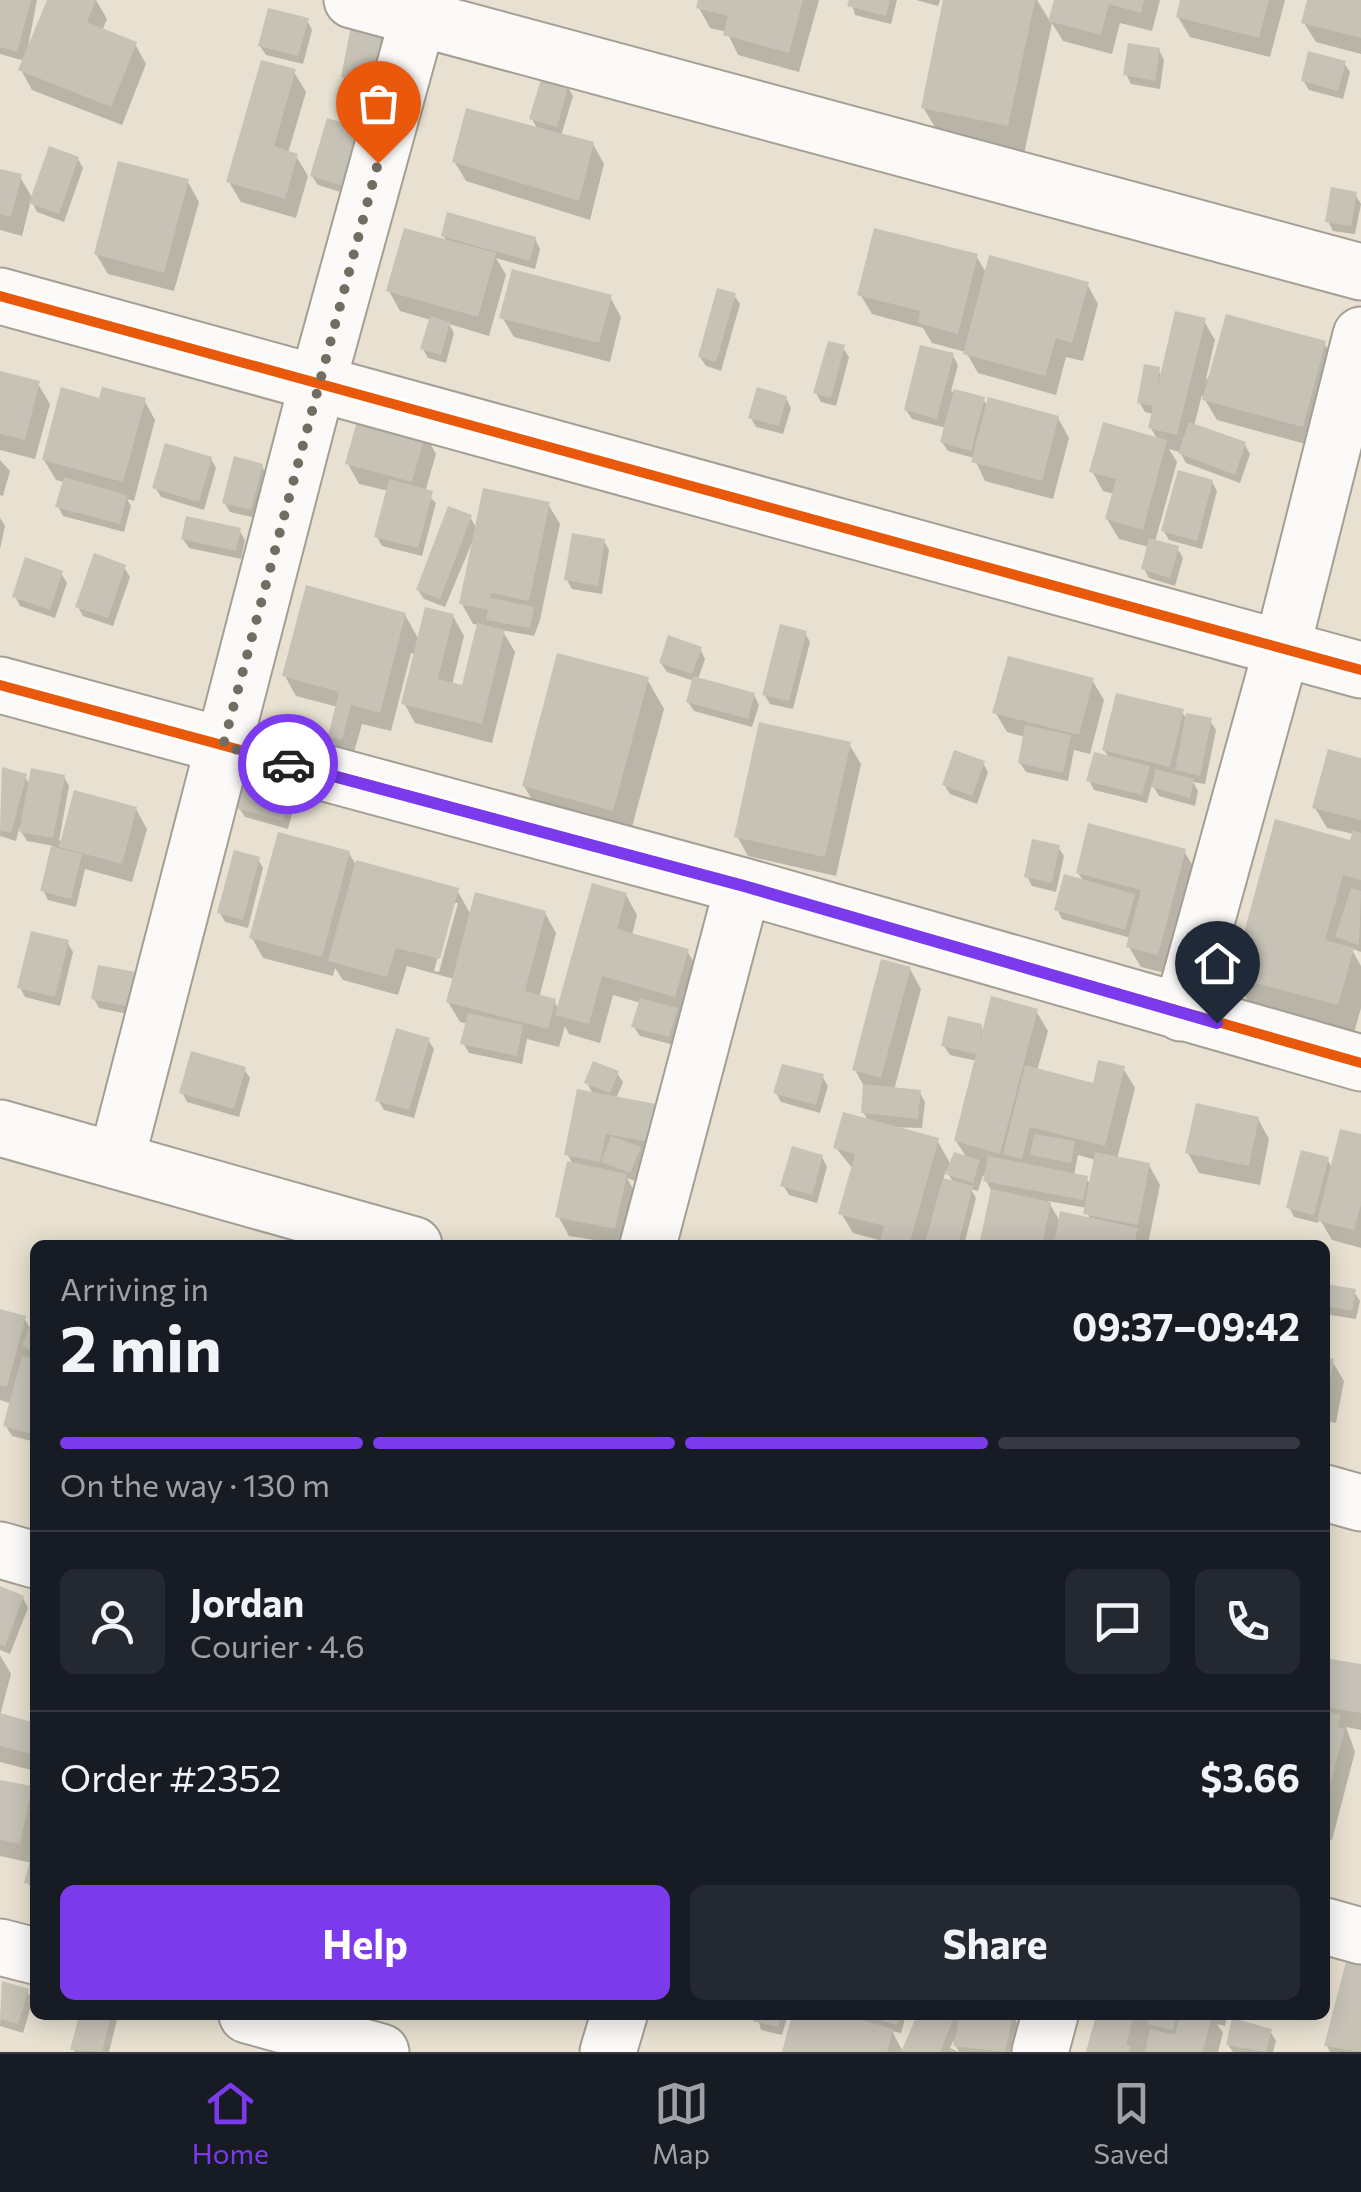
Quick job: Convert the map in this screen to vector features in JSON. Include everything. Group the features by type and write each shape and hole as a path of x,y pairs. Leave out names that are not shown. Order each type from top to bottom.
{"street":[{"path":"352,0 420,9 1361,272"},
{"path":"116,1161 318,381 420,9"},
{"path":"0,296 1361,670"},
{"path":"1181,1013 1282,648 1361,335"},
{"path":"0,685 744,886 1361,1063"},
{"path":"649,1240 744,886"},
{"path":"0,1128 396,1240"},
{"path":"1330,1494 1361,1503"},
{"path":"0,1550 30,1559"},
{"path":"1330,1927 1361,1936"},
{"path":"0,1946 30,1955"},
{"path":"266,2020 381,2052"},
{"path":"608,2052 618,2020"},
{"path":"1040,2052 1049,2020"}],"building":[{"path":"0,0 31,0 17,52 0,47"},
{"path":"47,0 96,0 87,22 137,42 111,107 18,70"},
{"path":"698,0 803,0 789,53 723,35 728,16 696,8"},
{"path":"849,0 890,0 886,16 847,6"},
{"path":"943,0 1035,0 1008,126 921,108"},
{"path":"1054,0 1144,0 1141,13 1109,4 1101,35 1048,21"},
{"path":"1180,0 1269,0 1259,38 1176,17"},
{"path":"1307,0 1361,0 1361,38 1301,23"},
{"path":"268,8 309,18 298,56 258,46"},
{"path":"352,21 383,27 373,84 341,77"},
{"path":"1128,43 1160,48 1155,81 1123,75"},
{"path":"1308,51 1346,61 1338,91 1301,81"},
{"path":"261,60 296,69 274,146 298,154 285,199 226,182"},
{"path":"542,76 569,84 557,127 529,119"},
{"path":"466,108 594,142 579,201 452,162"},
{"path":"327,118 367,130 350,188 310,176"},
{"path":"49,146 79,157 59,214 29,203"},
{"path":"118,161 189,179 164,273 94,254"},
{"path":"0,169 22,174 11,217 0,214"},
{"path":"1331,187 1357,192 1351,226 1325,222"},
{"path":"447,212 536,237 530,261 441,236"},
{"path":"404,228 496,253 478,317 386,291"},
{"path":"874,228 978,254 958,334 918,323 920,311 857,295"},
{"path":"989,255 1089,282 1072,343 1056,338 1045,376 963,354"},
{"path":"512,269 612,295 599,343 499,318"},
{"path":"717,288 736,293 716,362 698,357"},
{"path":"1175,311 1206,318 1177,435 1148,428 1153,406 1137,403 1144,364 1160,367 1157,389"},
{"path":"1226,314 1326,341 1303,427 1202,400"},
{"path":"430,316 450,322 441,355 420,349"},
{"path":"828,341 845,345 831,398 813,393"},
{"path":"920,345 954,353 937,419 904,410"},
{"path":"0,371 40,381 25,440 0,434"},
{"path":"61,387 99,398 102,387 146,398 123,482 42,460"},
{"path":"757,387 787,396 779,426 748,418"},
{"path":"954,389 985,397 971,451 940,442"},
{"path":"988,397 1059,416 1042,481 971,462"},
{"path":"359,414 426,432 412,482 345,464"},
{"path":"1103,422 1167,440 1143,530 1105,519 1116,479 1089,472"},
{"path":"1189,422 1246,442 1235,475 1178,453"},
{"path":"165,443 212,457 199,502 152,488"},
{"path":"234,456 263,464 251,510 222,503"},
{"path":"1178,470 1213,480 1197,541 1161,531"},
{"path":"64,477 127,495 120,524 55,507"},
{"path":"389,479 433,491 418,548 374,537"},
{"path":"483,488 550,502 529,601 491,593 490,598 534,607 530,628 486,620 488,610 459,604"},
{"path":"448,506 472,515 440,599 416,590"},
{"path":"186,516 241,528 236,551 181,539"},
{"path":"572,533 605,539 598,586 564,580"},
{"path":"1149,538 1179,546 1170,578 1141,569"},
{"path":"94,553 126,565 108,618 75,607"},
{"path":"25,557 63,571 50,610 12,597"},
{"path":"306,585 406,613 380,713 351,705 342,740 328,736 339,692 282,676"},
{"path":"425,607 454,614 438,679 462,685 477,623 505,630 482,724 401,704"},
{"path":"780,624 807,631 789,701 762,695"},
{"path":"668,635 702,647 692,674 659,663"},
{"path":"557,653 649,677 613,811 522,786"},
{"path":"1008,656 1094,678 1079,735 992,713"},
{"path":"693,676 755,693 748,719 686,702"},
{"path":"1116,693 1184,709 1170,767 1102,750"},
{"path":"1186,713 1212,718 1200,776 1175,770"},
{"path":"759,722 851,742 825,857 734,837"},
{"path":"1025,725 1071,735 1063,773 1018,763"},
{"path":"1328,749 1361,758 1361,820 1312,808"},
{"path":"954,750 985,761 972,796 942,785"},
{"path":"1094,752 1150,766 1142,795 1086,781"},
{"path":"2,767 27,774 11,833 0,830"},
{"path":"31,768 65,775 53,838 19,832"},
{"path":"1156,769 1194,779 1190,798 1151,787"},
{"path":"247,772 293,784 283,821 236,808"},
{"path":"74,790 137,807 122,864 59,847"},
{"path":"1275,819 1350,840 1353,830 1361,833 1361,880 1343,875 1325,940 1354,948 1338,1005 1232,977"},
{"path":"1088,823 1186,849 1158,955 1126,947 1141,890 1076,873"},
{"path":"278,832 350,851 322,957 249,938"},
{"path":"1032,839 1060,845 1052,883 1024,877"},
{"path":"51,846 82,854 71,899 40,891"},
{"path":"234,850 260,857 243,920 217,913"},
{"path":"356,860 459,888 440,959 396,948 387,977 328,961"},
{"path":"1064,874 1135,894 1125,930 1054,910"},
{"path":"592,883 627,893 617,929 689,949 675,997 602,976 589,1024 555,1015"},
{"path":"1351,888 1361,891 1359,945 1335,937"},
{"path":"475,892 546,911 525,991 556,999 548,1029 446,1002"},
{"path":"31,931 69,940 55,997 17,988"},
{"path":"881,959 911,967 881,1078 852,1070"},
{"path":"98,965 136,972 129,1007 91,999"},
{"path":"991,996 1038,1009 1000,1154 954,1141 976,1054 941,1046 948,1016 982,1024 980,1040"},
{"path":"640,998 678,1008 669,1037 631,1027"},
{"path":"468,1013 523,1025 517,1056 460,1044"},
{"path":"396,1028 430,1038 409,1110 375,1101"},
{"path":"191,1051 246,1067 234,1109 179,1093"},
{"path":"1098,1060 1125,1066 1105,1146 1030,1127 1022,1159 1003,1154 1025,1065 1093,1083"},
{"path":"593,1061 619,1071 610,1093 584,1083"},
{"path":"782,1064 824,1074 816,1105 773,1093"},
{"path":"863,1084 921,1090 918,1119 861,1113"},
{"path":"577,1089 656,1104 649,1142 606,1134 600,1162 564,1155"},
{"path":"1196,1103 1259,1117 1249,1166 1185,1153"},
{"path":"843,1112 939,1138 910,1240 880,1240 884,1226 838,1214 855,1154 833,1148"},
{"path":"1340,1129 1361,1134 1361,1205 1354,1230 1317,1221"},
{"path":"1034,1134 1075,1141 1071,1163 1030,1155"},
{"path":"611,1136 641,1147 630,1173 601,1162"},
{"path":"792,1146 823,1155 812,1195 780,1186"},
{"path":"1301,1150 1329,1157 1314,1215 1286,1208"},
{"path":"954,1152 980,1160 973,1183 945,1174"},
{"path":"1095,1152 1150,1163 1138,1225 1083,1214"},
{"path":"988,1156 1088,1176 1083,1200 983,1181"},
{"path":"567,1161 627,1174 615,1229 555,1217"},
{"path":"943,1178 973,1186 959,1240 926,1240"},
{"path":"991,1189 1051,1202 1043,1240 980,1240"},
{"path":"1060,1211 1138,1228 1135,1240 1055,1240"},
{"path":"1330,1285 1356,1289 1352,1311 1330,1307"},
{"path":"0,1309 26,1316 7,1387 0,1385"},
{"path":"30,1326 30,1350 22,1346"},
{"path":"22,1356 30,1358 30,1433 3,1426"},
{"path":"0,1586 24,1596 5,1646 0,1644"},
{"path":"1330,1659 1361,1664 1361,1713 1330,1708"},
{"path":"1330,1712 1341,1715 1338,1727 1345,1729 1330,1786"},
{"path":"0,1713 30,1722 30,1754 0,1746"},
{"path":"0,1780 30,1786 20,1844 0,1840"},
{"path":"30,1861 30,1884 24,1883"},
{"path":"1347,1958 1361,1962 1361,2052 1324,2046"},
{"path":"2,1981 29,1989 18,2024 0,2019"},
{"path":"78,2020 110,2020 102,2052 70,2050"},
{"path":"753,2020 780,2020 778,2027"},
{"path":"791,2020 862,2020 893,2029 887,2052 782,2052"},
{"path":"915,2020 953,2020 940,2052 901,2052"},
{"path":"959,2020 1012,2020 1005,2052 953,2046"},
{"path":"1095,2020 1133,2020 1126,2045 1131,2046 1129,2052 1086,2052"},
{"path":"1148,2020 1175,2020 1173,2030 1147,2024"},
{"path":"1179,2020 1211,2020 1203,2052 1145,2052 1150,2029 1175,2035"},
{"path":"1232,2020 1272,2029 1266,2052 1226,2045"}],"cycle path":[{"path":"0,296 1361,670"},
{"path":"0,685 743,886 1361,1063"}],"way so far":[{"path":"288,764 223,746 378,163"}],"route":[{"path":"288,764 744,886 1217,1023"}]}
